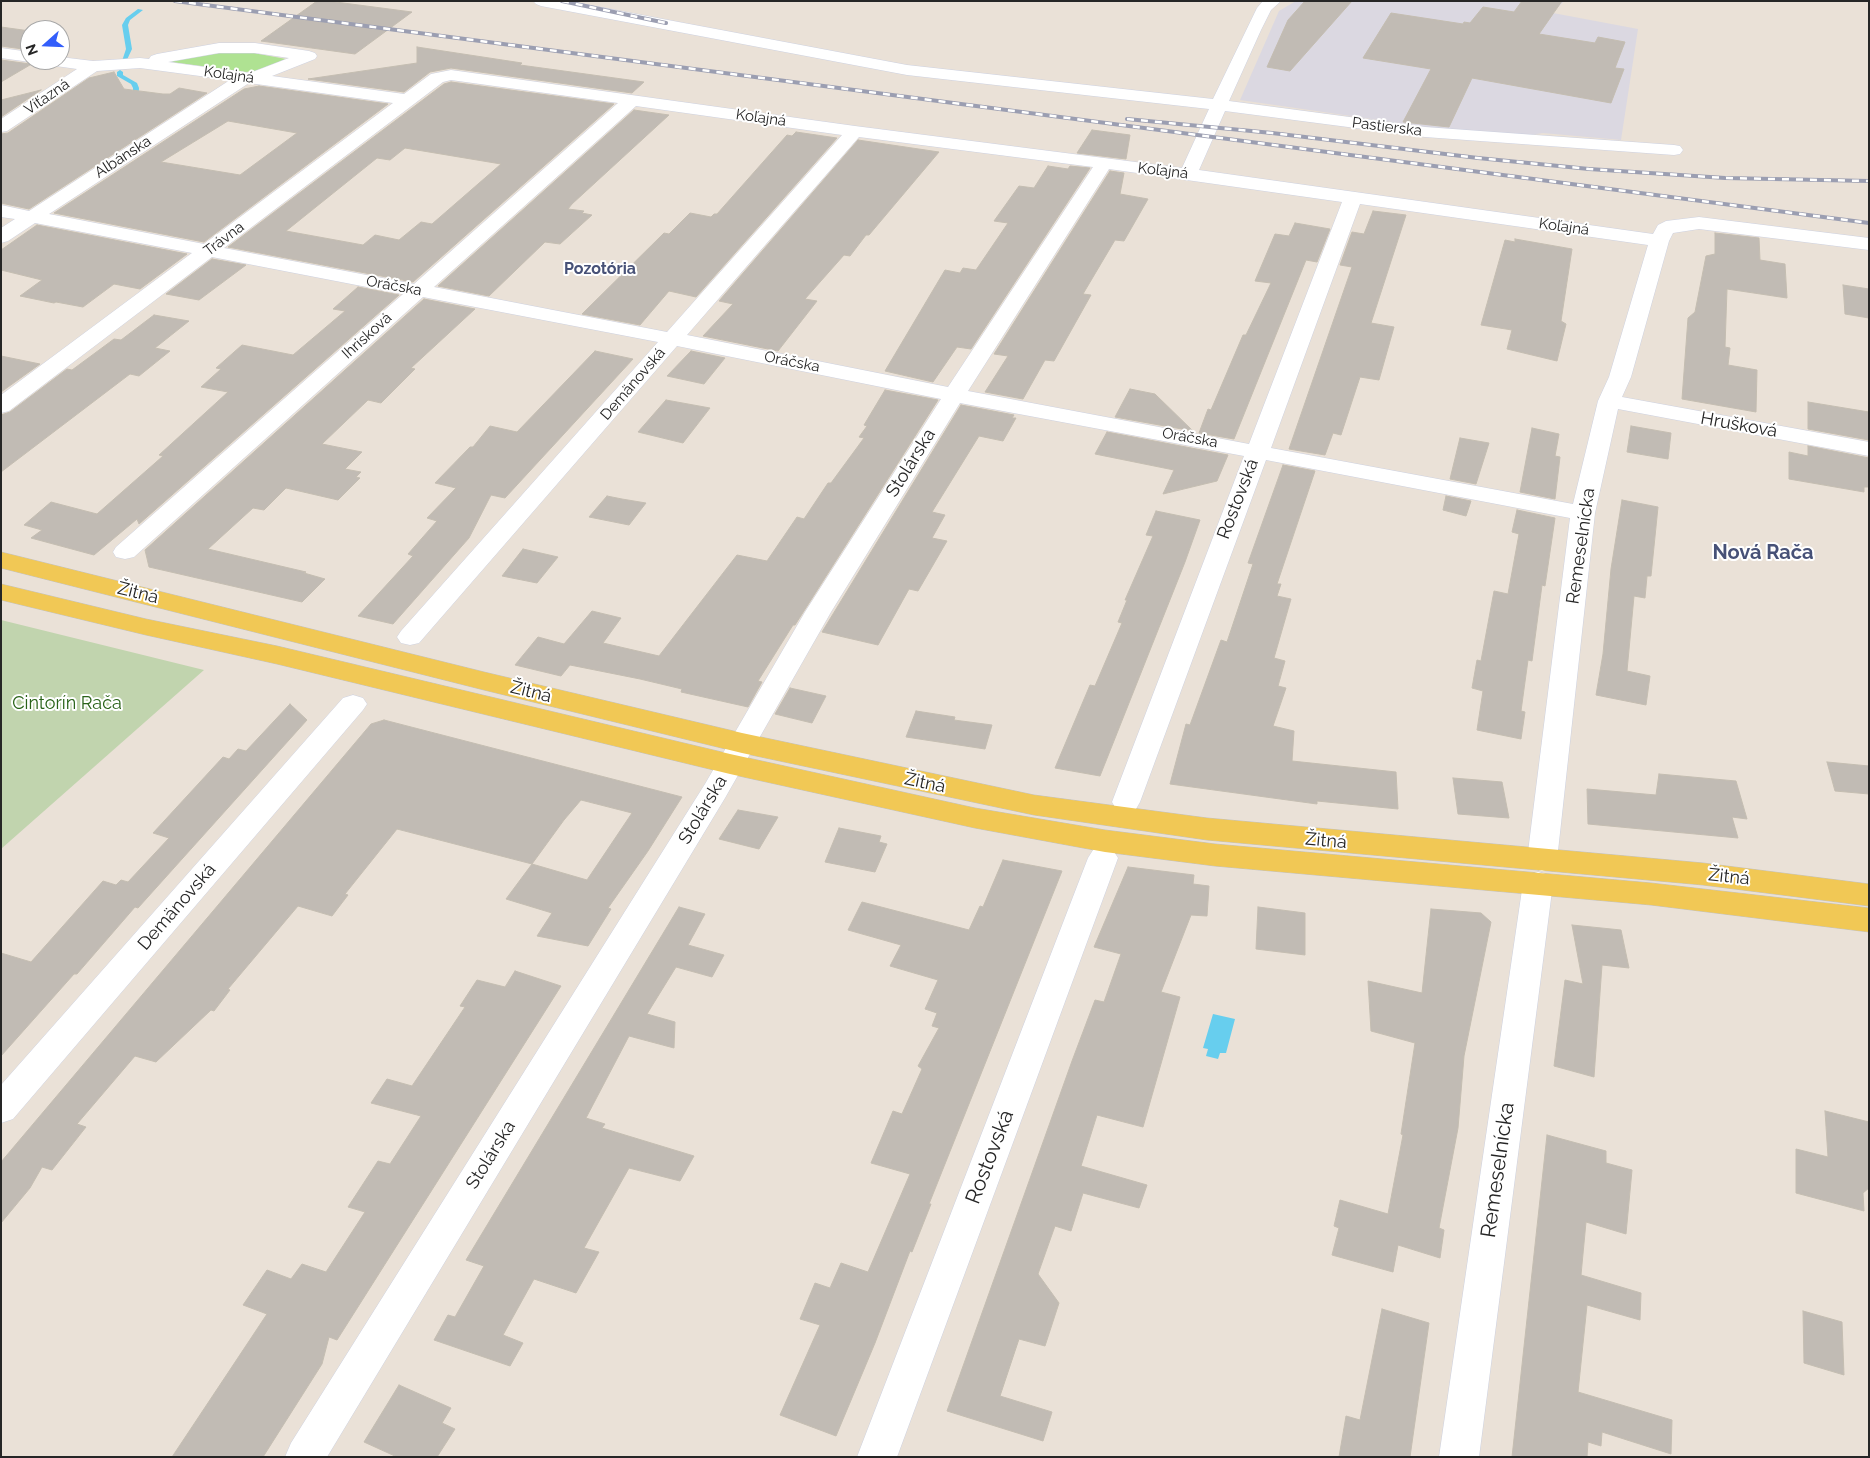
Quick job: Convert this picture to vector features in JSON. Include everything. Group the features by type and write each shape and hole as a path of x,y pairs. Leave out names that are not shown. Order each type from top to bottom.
{"main road":[{"name":"Žitná","path":"1,560 484,681 736,754 975,818 1132,845 1233,857 1540,872 1703,874 1869,895"},
{"name":"Žitná","path":"1,592 146,627 736,754"},
{"name":"Žitná","path":"1540,872 1661,895 1869,920"}],"street":[{"name":"Pastierska","path":"541,1 907,70 1425,132 1674,150"},
{"path":"1188,174 1253,30 1265,8 1273,1"},
{"name":"Albánska","path":"1,237 248,78 309,56 255,48 219,48 187,52 140,63"},
{"path":"1,53 20,56"},
{"name":"Koľajná","path":"70,63 93,66 140,63 408,100"},
{"name":"Víťazná","path":"1,127 93,66"},
{"name":"Koľajná","path":"448,75 459,74 632,100 1188,174 1659,241"},
{"name":"Trávna","path":"1,406 208,252 436,78 448,75"},
{"name":"Ihrisková","path":"125,552 632,100"},
{"name":"Demänovská","path":"410,637 855,131"},
{"name":"Stolárska","path":"306,1457 736,754 818,612 954,395 1103,164"},
{"name":"Rostovská","path":"1126,802 1256,450 1353,198"},
{"name":"Oráčska","path":"1,211 208,252 673,339 954,395 1256,450 1583,513"},
{"path":"1659,241 1668,226 1696,222 1869,244"},
{"name":"Remeselnícka","path":"1459,1457 1540,872 1583,513 1609,401 1620,377 1659,241"},
{"name":"Hrušková","path":"1609,401 1869,449"},
{"name":"Demänovská","path":"1,1109 354,704"},
{"name":"Rostovská","path":"876,1457 1103,858"}],"shaded area":[{"path":"1296,1 1564,1 1553,13 1638,29 1621,140 1543,133 1518,137 1448,130 1240,100 1279,11"}],"green space":[{"path":"243,51 286,59 258,71 245,72 171,62 179,56"},
{"name":"Cintorín Rača","path":"1,620 204,670 1,849"}],"water":[{"path":"1213,1014 1235,1019 1226,1053 1220,1053 1218,1059 1206,1056 1208,1049 1203,1048"}],"building":[{"path":"317,1 412,12 355,54 261,41"},
{"path":"1305,1 1352,1 1290,71 1267,67 1288,20"},
{"path":"1522,1 1562,1 1539,34 1595,43 1598,37 1625,42 1615,68 1624,69 1611,103 1472,78 1449,127 1403,122 1431,69 1363,58 1391,13 1463,24 1464,22 1470,23 1483,7 1514,12"},
{"path":"1,27 20,30 20,49 1,46"},
{"path":"417,47 522,63 520,65 644,82 632,93 451,68 430,72 404,92 308,79 417,63"},
{"path":"1,60 20,63 21,70 1,82"},
{"path":"114,72 124,89 170,94 179,88 207,93 29,209 1,203 1,134 8,133 89,78"},
{"path":"451,82 614,104 413,282 228,247 444,84","holes":["405,148 501,164 432,224 421,222 399,240 375,235 363,245 286,231 377,158 390,160"]},
{"path":"259,86 388,104 204,242 54,213 244,89","holes":["228,121 297,133 240,175 161,162"]},
{"path":"41,90 1,117 1,100"},
{"path":"634,110 669,115 572,204 568,209 584,211 582,213 592,215 560,244 545,242 489,296 438,286"},
{"path":"1092,130 1130,135 1126,159 1077,153"},
{"path":"796,132 837,138 696,297 669,291 640,325 582,314 664,233 669,234 690,213 711,217 717,214 787,135 792,136"},
{"path":"858,140 939,152 850,256 844,255 805,299 817,301 778,351 703,336 733,304 719,301"},
{"path":"1048,166 1068,169 1070,166 1090,168 971,349 957,347 933,382 885,371 945,270 960,273 963,268 976,270 1008,223 994,221 1019,186 1034,188"},
{"path":"1110,171 1124,173 1120,194 1148,199 1124,241 1115,240 1083,294 1091,295 1054,361 1045,360 1023,399 985,392 1008,356 994,354"},
{"path":"1373,211 1406,215 1371,323 1394,327 1379,380 1360,377 1341,435 1333,433 1325,455 1289,449 1352,267 1340,265 1352,232 1364,234"},
{"path":"1295,223 1330,229 1317,262 1306,260 1234,439 1199,433 1208,409 1211,410 1243,335 1246,335 1271,283 1255,281 1275,234 1289,236"},
{"path":"37,225 187,254 140,289 114,284 83,307 54,303 20,296 42,280 1,270 1,250"},
{"path":"1715,233 1759,238 1760,260 1785,264 1787,298 1727,289 1725,347 1730,348 1728,365 1757,370 1756,412 1682,399 1688,318 1695,312 1706,256 1715,254"},
{"path":"1515,239 1572,249 1561,321 1566,324 1557,361 1507,349 1512,330 1481,325 1505,240 1515,242"},
{"path":"212,259 246,265 199,300 166,294"},
{"path":"1843,285 1869,289 1869,318 1845,314"},
{"path":"358,287 399,295 139,524 137,519 94,555 31,538 42,530 24,525 51,502 97,514 163,456 159,455 228,392 201,387 221,369 216,368 242,345 293,355 345,311 333,309"},
{"path":"424,299 475,309 411,368 415,369 381,403 368,400 322,444 362,452 345,469 361,472 356,477 360,478 338,500 286,488 264,510 253,508 208,549 306,572 304,573 325,579 302,602 149,567 145,550"},
{"path":"154,315 189,321 155,348 170,351 139,376 130,374 1,472 1,415 10,412 67,369 72,370 114,339 121,340"},
{"path":"595,351 633,359 505,498 491,495 469,538 393,624 358,616 413,556 408,554 437,521 427,518 456,488 435,483 470,447 473,447 490,426 517,432"},
{"path":"691,351 725,358 704,384 667,376"},
{"path":"1,356 40,364 1,392"},
{"path":"1130,389 1155,394 1193,431 1115,417"},
{"path":"885,390 938,400 758,681 762,682 748,707 681,692 682,689 640,679 570,665 561,676 515,665 538,637 564,644 592,611 621,618 603,643 659,656 737,555 767,561 797,517 804,519 828,483 831,483 864,438 859,437 867,426 864,425"},
{"path":"666,400 710,408 683,443 638,432"},
{"path":"1808,402 1869,412 1869,440 1808,429"},
{"path":"961,405 1014,415 1012,418 1016,418 1003,441 979,436 932,512 945,515 932,538 947,541 918,591 909,589 878,645 822,632"},
{"path":"1631,426 1671,433 1668,459 1627,452"},
{"path":"1532,428 1559,434 1555,456 1560,457 1555,499 1520,492"},
{"path":"1107,432 1228,455 1217,481 1163,494 1174,470 1095,454"},
{"path":"1460,438 1489,443 1476,484 1450,479"},
{"path":"1808,446 1869,458 1869,487 1864,487 1864,492 1789,479 1789,452 1808,456"},
{"path":"1283,465 1315,471 1277,584 1281,584 1277,596 1291,599 1274,658 1285,661 1278,686 1286,688 1273,726 1294,731 1292,761 1396,772 1398,809 1317,801 1317,804 1170,784 1186,724 1190,725 1221,640 1227,642 1253,564 1248,563"},
{"path":"607,496 646,503 629,525 589,517"},
{"path":"1446,496 1471,501 1466,516 1443,510"},
{"path":"1622,500 1658,507 1651,576 1647,576 1645,598 1634,596 1627,671 1650,676 1646,705 1596,695 1603,654 1611,569"},
{"path":"1517,510 1555,518 1545,586 1542,585 1532,661 1528,660 1521,711 1525,712 1521,739 1477,730 1483,691 1472,688 1477,660 1481,661 1494,591 1508,594 1519,534 1512,532"},
{"path":"1156,511 1200,520 1185,562 1100,776 1055,768 1090,685 1095,686 1122,623 1118,622 1127,600 1125,600 1153,536 1146,535"},
{"path":"523,549 558,557 537,583 502,576"},
{"path":"790,688 826,696 812,723 775,714"},
{"path":"290,704 307,720 138,908 135,907 77,974 74,974 1,1056 1,953 31,962 103,881 116,885 121,880 128,882 169,838 153,833 223,757 229,759 238,749 246,751"},
{"path":"916,711 955,717 954,720 992,725 985,749 906,737"},
{"path":"384,720 682,797 648,851 608,908 611,909 588,946 537,936 552,913 506,899 532,864 397,829 345,894 348,895 332,916 298,906 228,989 230,990 214,1011 211,1010 156,1062 135,1056 77,1124 86,1127 52,1170 42,1167 30,1188 1,1223 1,1162 371,724","holes":["581,800 632,813 587,880 532,864"]},
{"path":"1827,762 1869,766 1869,794 1835,791"},
{"path":"1659,774 1736,781 1747,819 1732,817 1738,838 1588,824 1587,789 1656,795"},
{"path":"1453,778 1502,782 1509,818 1458,814"},
{"path":"738,810 778,817 759,849 719,839"},
{"path":"839,828 881,836 879,842 887,844 875,872 825,862"},
{"path":"1003,860 1062,871 929,1204 931,1204 912,1252 910,1251 875,1343 836,1436 780,1415 820,1325 800,1319 815,1283 830,1288 841,1263 868,1272 910,1174 871,1163 893,1111 902,1114 922,1069 918,1066 939,1028 932,1026 937,1013 925,1009 938,980 890,966 901,945 848,930 862,902 969,930 980,906 983,907"},
{"path":"1128,867 1194,875 1193,884 1209,886 1207,916 1191,915 1161,992 1180,997 1143,1127 1097,1115 1081,1166 1147,1185 1139,1208 1083,1193 1071,1231 1055,1226 1038,1274 1059,1303 1045,1346 1019,1339 1000,1396 1052,1412 1043,1441 947,1411 1095,1000 1104,1002 1121,954 1094,947"},
{"path":"679,907 705,914 688,945 724,955 712,977 676,967 647,1014 675,1022 674,1048 629,1036 586,1118 605,1124 602,1128 694,1156 680,1181 629,1168 584,1248 599,1252 576,1293 534,1279 503,1335 523,1343 510,1366 434,1340 448,1315 455,1317 484,1266 466,1260"},
{"path":"1258,907 1305,913 1305,955 1256,949"},
{"path":"1431,909 1481,913 1491,922 1464,1056 1458,1128 1439,1228 1444,1230 1440,1258 1398,1245 1393,1272 1332,1255 1339,1228 1334,1226 1340,1200 1388,1214 1403,1135 1401,1134 1415,1043 1371,1031 1368,981 1422,993"},
{"path":"1572,925 1621,930 1629,968 1602,965 1594,1077 1554,1066 1565,980 1583,984"},
{"path":"515,971 561,986 337,1340 329,1337 322,1364 263,1457 172,1457 267,1314 243,1305 267,1270 291,1279 302,1264 326,1272 365,1212 348,1207 378,1161 390,1164 421,1116 371,1103 387,1079 412,1086 465,1007 460,1006 477,980 505,987"},
{"path":"1825,1111 1869,1122 1869,1188 1863,1193 1864,1211 1796,1193 1796,1149 1828,1157"},
{"path":"1547,1135 1606,1151 1606,1163 1632,1170 1626,1234 1586,1222 1581,1275 1641,1293 1640,1320 1587,1305 1578,1392 1672,1420 1671,1454 1602,1432 1601,1446 1588,1442 1587,1457 1512,1457"},
{"path":"1382,1309 1429,1323 1410,1457 1339,1457 1346,1416 1360,1420"},
{"path":"1803,1311 1842,1322 1844,1375 1804,1363"},
{"path":"399,1385 451,1408 442,1423 455,1429 437,1457 397,1457 364,1442"}],"waterway":[{"path":"123,63 129,49 125,25 128,19 140,10"},
{"path":"120,72 120,76 134,83 136,88 136,104"}],"railway":[{"path":"175,1 1869,223"},
{"path":"562,1 666,23"},
{"path":"1127,119 1272,133 1478,158 1589,169 1725,178 1869,181"}],"district":[{"name":"Pozotória","path":"600,269"},
{"name":"Nová Rača","path":"1763,553"}]}
